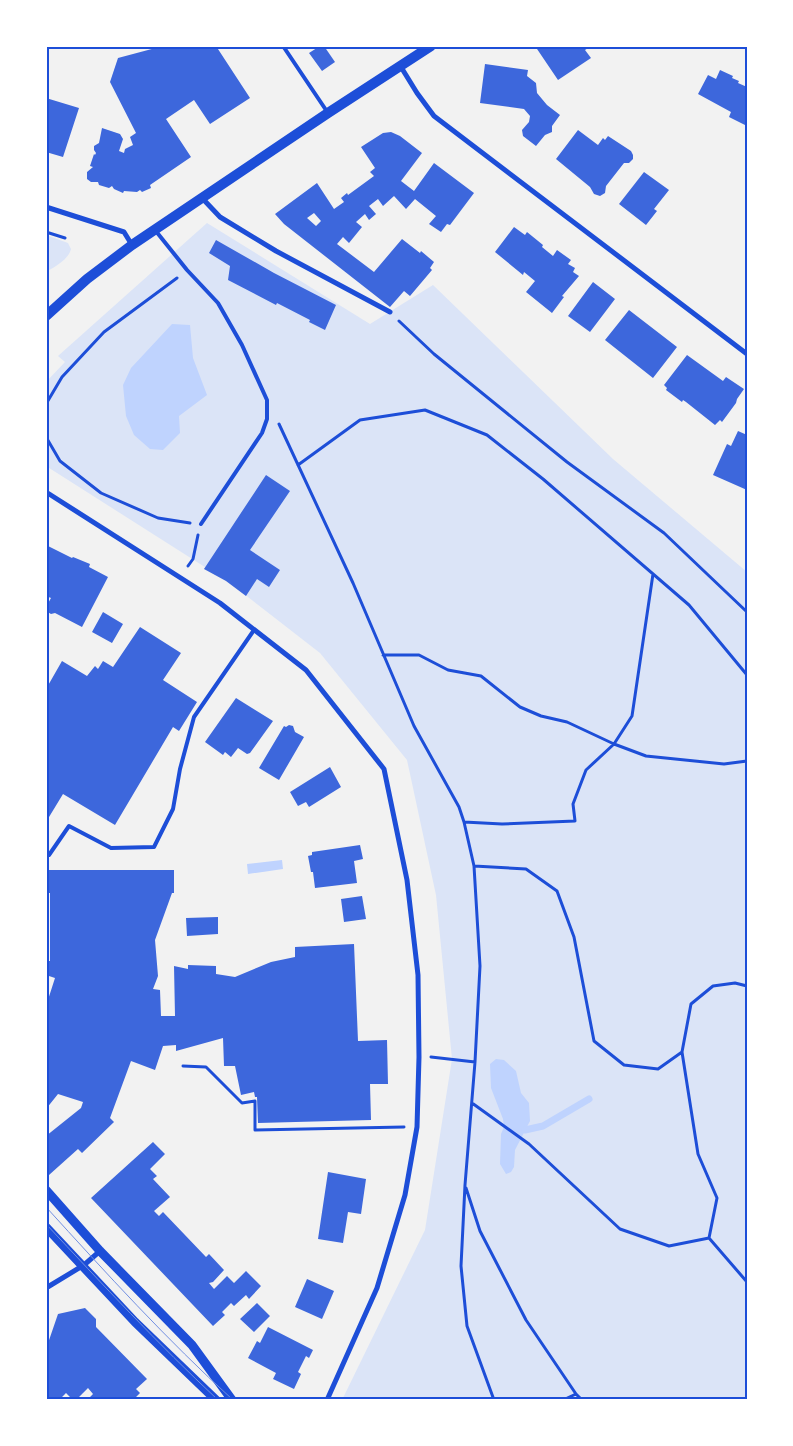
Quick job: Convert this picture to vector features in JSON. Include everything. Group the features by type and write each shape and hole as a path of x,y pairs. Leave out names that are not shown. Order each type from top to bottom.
{"main road":[{"path":"46,316 87,279 132,245 431,46"}],"street":[{"path":"401,67 434,116 747,354"},
{"path":"202,197 220,217 276,251 390,312"},
{"path":"46,207 124,232 132,245"},
{"path":"46,492 220,603 306,670 384,769 407,880 418,975 417,1127 406,1196 377,1288 328,1400"},
{"path":"46,1190 100,1251 192,1345 232,1400"},
{"path":"46,1226 148,1334 216,1400"},
{"path":"46,1288 82,1266 100,1251"}],"lane":[{"path":"285,48 328,113"},
{"path":"156,230 187,270 218,303 242,345 267,400 267,419 262,433 201,524"},
{"path":"46,856 49,855 69,826 111,848 154,847 173,809 180,769 194,717 254,630"}],"path":[{"path":"46,232 65,238"},
{"path":"46,404 62,376 104,332 187,270"},
{"path":"390,312 434,354 567,462 664,533 747,612"},
{"path":"267,400 353,583 414,726 459,807 474,866 480,966 461,1266 467,1326 494,1400"},
{"path":"298,465 360,420 425,410 487,435 543,479 689,605 747,675"},
{"path":"46,437 60,462 101,494 158,518 201,524 193,560 180,578"},
{"path":"464,822 502,824 575,820 573,804 586,770 614,744 632,716 653,574"},
{"path":"383,655 419,655 448,670 481,676 520,708 541,716 567,722 614,744 646,756 724,764 747,762"},
{"path":"474,866 526,869 557,891 574,937 594,1040 624,1065 658,1070 682,1052"},
{"path":"709,1238 716,1198 698,1154 682,1052 691,1004 713,986 735,983 747,986"},
{"path":"418,1057 475,1062"},
{"path":"183,1066 206,1067 242,1102 255,1101 254,1130 417,1127"},
{"path":"472,1102 521,1138 620,1229 669,1246 709,1238"},
{"path":"465,1185 480,1231 526,1320 582,1400"},
{"path":"709,1238 747,1282"},
{"path":"563,1400 576,1394"}],"shaded area":[{"path":"207,223 370,324 433,285 613,459 747,572 747,1400 342,1400 425,1230 452,1059 436,895 407,760 320,653 230,583 46,466 46,382 65,362 58,356"},
{"path":"46,235 68,243 71,249 64,260 46,272"}],"water":[{"path":"172,324 190,325 193,358 207,395 179,416 180,433 163,450 150,449 134,435 126,416 123,385 131,368"},
{"path":"282,860 283,869 248,874 247,864"},
{"path":"496,1059 504,1060 516,1071 521,1093 529,1103 530,1121 515,1150 514,1167 511,1172 506,1174 500,1164 501,1134 504,1127 503,1119 491,1088 490,1064"}],"building":[{"path":"163,46 216,46 250,98 210,124 194,100 166,119 191,157 150,185 151,188 142,192 140,190 137,192 124,191 123,193 112,186 109,188 99,185 98,182 91,182 87,179 87,172 93,167 90,166 96,153 94,146 99,143 102,128 120,134 123,139 119,151 124,153 125,149 133,145 130,137 136,133 110,82 118,58"},
{"path":"320,46 324,46 335,62 322,71 309,53"},
{"path":"535,46 591,46 585,50 591,58 558,80"},
{"path":"485,64 528,70 527,76 536,83 537,93 547,105 560,115 552,126 552,132 545,135 536,146 523,136 522,130 529,122 530,116 524,109 480,103"},
{"path":"720,70 733,76 732,78 739,81 738,83 747,87 747,126 729,117 731,112 698,94 708,75 716,79"},
{"path":"46,98 79,108 63,157 46,152"},
{"path":"578,130 598,145 603,138 605,140 608,136 631,151 633,155 633,159 629,163 624,163 606,186 605,193 600,196 594,194 590,187 556,159"},
{"path":"391,132 400,136 422,153 401,181 414,191 434,163 474,193 450,225 447,224 441,232 429,224 436,216 415,199 406,209 394,196 383,206 378,199 369,206 376,214 369,220 365,214 356,222 362,227 349,243 343,237 337,244 374,272 402,239 434,262 430,268 432,270 410,296 404,291 390,307 284,224 275,214 317,183 334,209 344,202 341,198 374,176 370,172 375,168 361,147 383,133","holes":["314,213 321,221 316,226 307,218"]},
{"path":"644,172 669,190 654,209 657,211 646,225 619,204"},
{"path":"514,227 525,235 527,232 553,256 557,250 571,260 568,264 575,268 573,272 579,276 562,296 564,297 552,313 526,292 535,281 524,272 523,275 495,252"},
{"path":"216,240 336,305 325,330 309,322 310,320 228,280 230,266 209,253"},
{"path":"593,282 615,299 590,332 568,316"},
{"path":"629,310 677,347 653,378 605,340"},
{"path":"687,355 723,381 726,377 744,389 722,422 720,420 715,425 686,402 683,400 682,402 666,390 667,388 664,385"},
{"path":"738,431 747,435 747,490 713,475 727,444 731,446"},
{"path":"266,475 290,491 250,550 280,570 269,587 257,579 246,596 226,581 204,569"},
{"path":"46,545 72,558 90,564 89,567 108,577 82,627 55,613 51,614 46,611 51,598 46,596"},
{"path":"103,612 123,624 112,643 92,632"},
{"path":"140,627 181,653 163,680 197,702 179,731 173,727 115,825 63,794 46,822 46,689 62,661 87,676 95,666 98,669 103,661 113,667"},
{"path":"236,698 273,721 250,753 247,754 238,748 231,757 225,752 223,755 205,742"},
{"path":"284,726 293,726 295,732 304,737 279,780 259,768"},
{"path":"330,767 341,787 309,807 306,802 298,806 290,792"},
{"path":"360,845 363,859 354,861 357,883 315,888 308,856 312,855 312,852"},
{"path":"46,870 174,870 174,893 172,893 155,940 158,976 153,989 160,990 161,1016 175,1016 174,966 188,969 188,965 216,966 216,974 235,977 271,962 295,957 295,947 354,944 358,1041 387,1040 388,1084 370,1084 371,1120 258,1123 257,1097 255,1097 254,1092 241,1095 235,1066 224,1066 223,1038 176,1051 176,1045 163,1046 155,1070 131,1061 110,1118 114,1122 82,1153 78,1149 49,1175 46,1172 46,1136 81,1108 83,1102 58,1094 46,1109 46,1006 55,978 46,975 46,961 50,961 50,893 46,893"},
{"path":"362,896 366,919 344,922 341,899"},
{"path":"218,917 218,934 187,936 186,918"},
{"path":"153,1142 165,1154 150,1169 157,1176 153,1179 170,1197 154,1211 159,1216 163,1212 206,1257 209,1254 224,1270 213,1282 209,1283 214,1289 227,1276 234,1283 246,1271 261,1286 249,1299 246,1295 234,1306 231,1303 222,1312 225,1315 213,1326 91,1198"},
{"path":"328,1172 366,1179 361,1214 348,1212 343,1243 318,1239"},
{"path":"307,1279 334,1291 322,1319 295,1307"},
{"path":"257,1303 270,1316 254,1332 240,1319"},
{"path":"85,1308 96,1319 96,1327 147,1379 136,1389 140,1393 133,1400 87,1400 93,1394 88,1388 76,1400 73,1400 66,1393 59,1400 46,1400 46,1349 58,1314"},
{"path":"268,1327 313,1350 309,1358 306,1356 298,1372 301,1374 294,1389 273,1379 276,1373 248,1358 257,1341 260,1343"}],"waterway":[{"path":"525,1130 543,1126 589,1099"}],"tram line":[{"path":"46,1207 161,1330 233,1400"},
{"path":"46,1224 152,1336 218,1400"}]}
